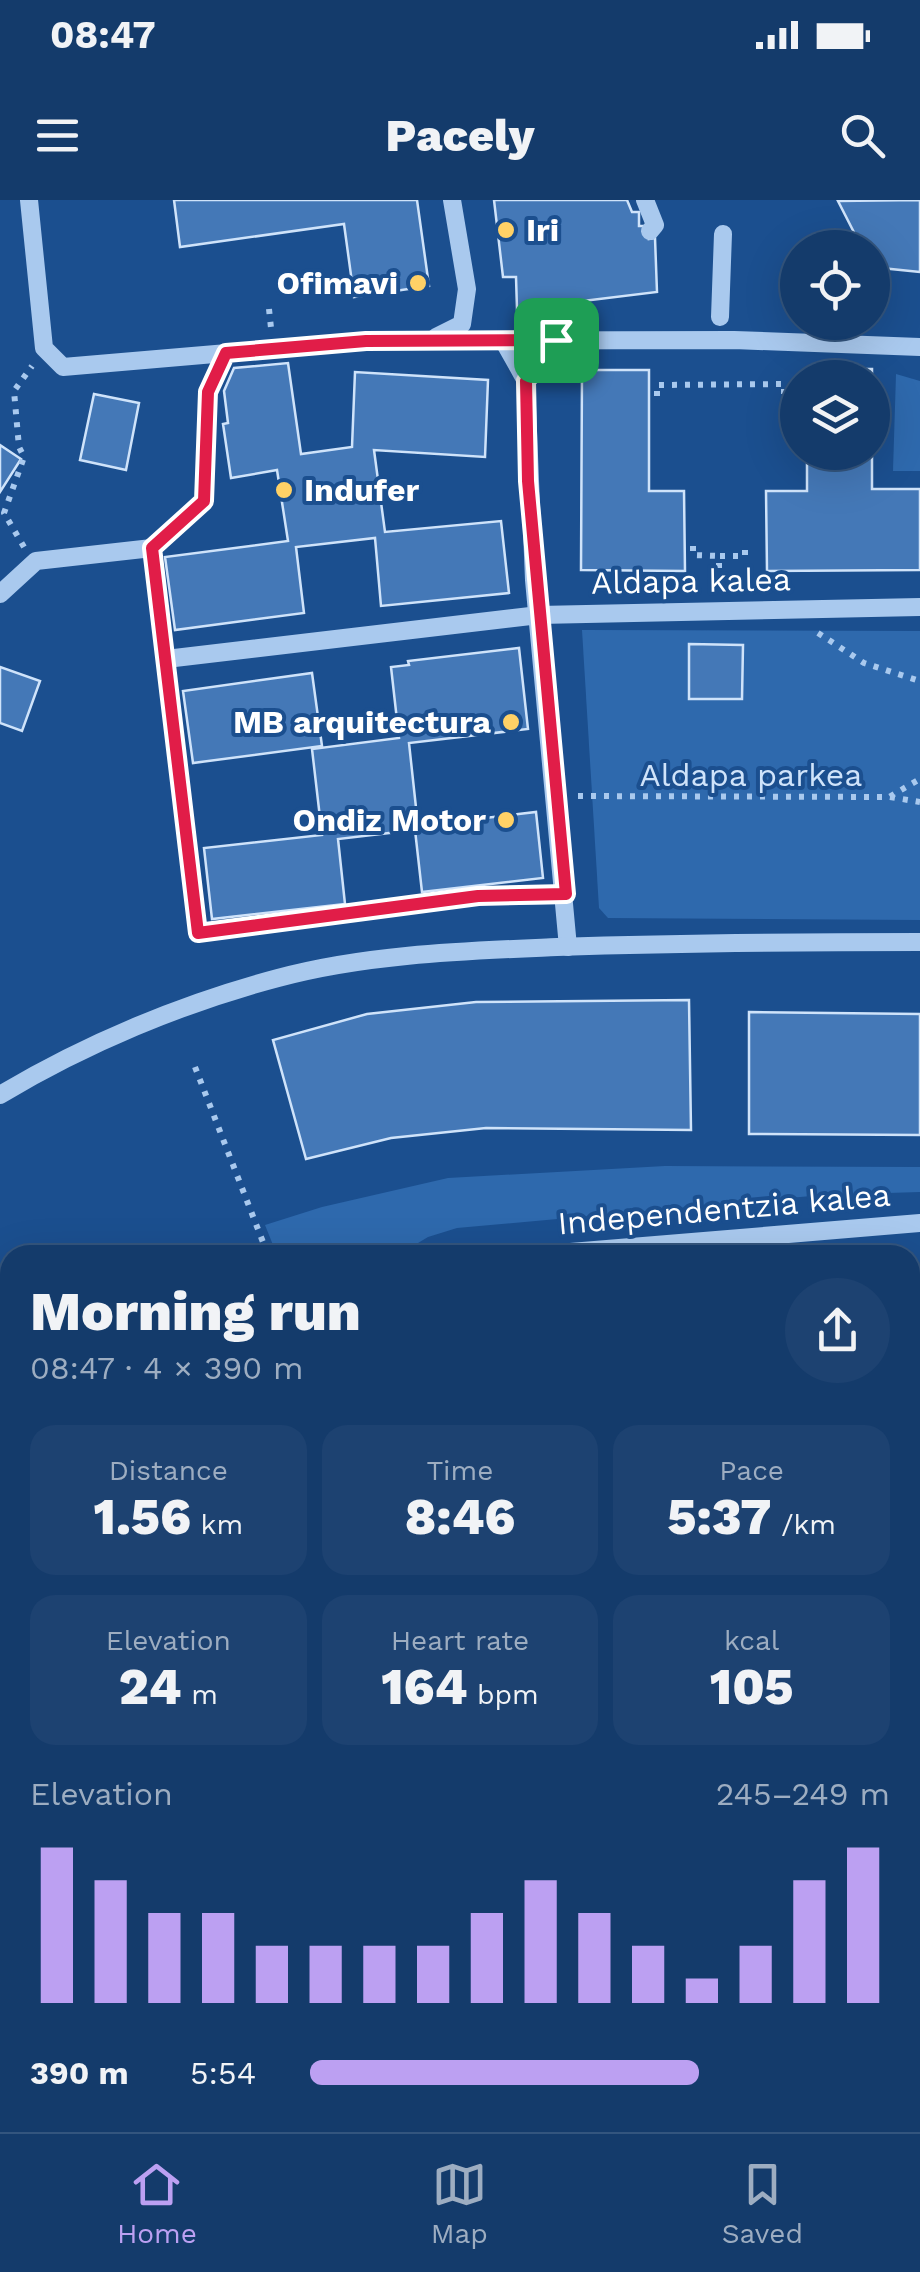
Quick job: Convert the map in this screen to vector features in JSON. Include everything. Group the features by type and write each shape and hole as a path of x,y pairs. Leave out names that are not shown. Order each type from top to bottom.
{"street":[{"path":"29,200 44,348 63,367 431,340 920,347"},
{"path":"431,340 462,324 467,289 452,200"},
{"path":"645,200 654,225 650,231"},
{"path":"720,317 723,234"},
{"path":"503,340 526,381 528,481 568,947"},
{"path":"526,381 556,340"},
{"path":"0,594 36,562 152,548 204,501 208,392 226,353"},
{"path":"152,548 198,933 478,896 566,894"},
{"name":"Aldapa kalea","path":"166,659 539,615 920,607"},
{"path":"0,1095 35,1074 153,1020 280,977 461,951 920,942"},
{"name":"Independentzia kalea","path":"651,1245 920,1222"}],"path":[{"path":"732,385 733,366"},
{"path":"657,396 657,386 780,384"},
{"path":"14,391 24,457 4,512 23,546"},
{"path":"694,546 693,556 745,556 746,547"},
{"path":"719,556 719,582"},
{"path":"814,630 864,663 920,681"},
{"path":"889,797 920,779"},
{"path":"556,796 889,797 920,802"},
{"path":"195,1067 264,1245"}],"green space":[{"path":"896,374 920,381 920,471 893,471"},
{"name":"Aldapa parkea","path":"582,630 920,631 920,920 608,918 599,908"},
{"path":"665,1166 920,1167 920,1192 822,1195 457,1228 415,1245 273,1245 265,1225 322,1207 448,1178"}],"building":[{"path":"174,200 417,200 429,286 354,297 344,224 180,247"},
{"path":"494,200 627,200 632,212 639,212 639,226 650,226 649,239 655,238 657,292 517,309 516,277 503,277"},
{"path":"920,200 920,272 890,269 890,230 853,230 838,201"},
{"path":"288,363 301,454 352,447 355,372 488,380 485,457 374,450 385,532 501,521 509,593 381,606 375,538 296,547 304,613 175,630 165,557 288,541 277,470 231,478 223,424 228,423 224,391 234,368"},
{"path":"582,370 649,370 649,491 684,491 685,571 581,570"},
{"path":"94,394 139,403 126,470 80,460"},
{"path":"0,445 21,459 0,492"},
{"path":"807,470 872,470 872,489 920,489 920,570 767,571 766,491 807,491"},
{"path":"689,644 743,645 742,699 689,699"},
{"path":"519,648 528,729 409,743 418,826 536,812 543,878 422,892 415,830 338,839 345,904 212,919 204,848 322,835 312,749 399,738 391,667 409,665 408,661"},
{"path":"0,667 40,681 22,731 0,723"},
{"path":"312,673 322,746 193,763 183,691"},
{"path":"689,1000 691,1130 486,1128 391,1138 306,1159 273,1040 367,1014 476,1002"},
{"path":"749,1012 920,1014 920,1135 749,1134"}],"place":[{"name":"Iri","path":"506,230"},
{"name":"Ofimavi","path":"418,283"},
{"name":"Indufer","path":"284,490"},
{"name":"MB arquitectura","path":"511,722"},
{"name":"Ondiz Motor","path":"506,820"}],"route":[{"path":"556,340 526,381 534,580 566,894 478,896 198,933 152,548 204,501 208,392 226,353 366,341 556,340"}]}
